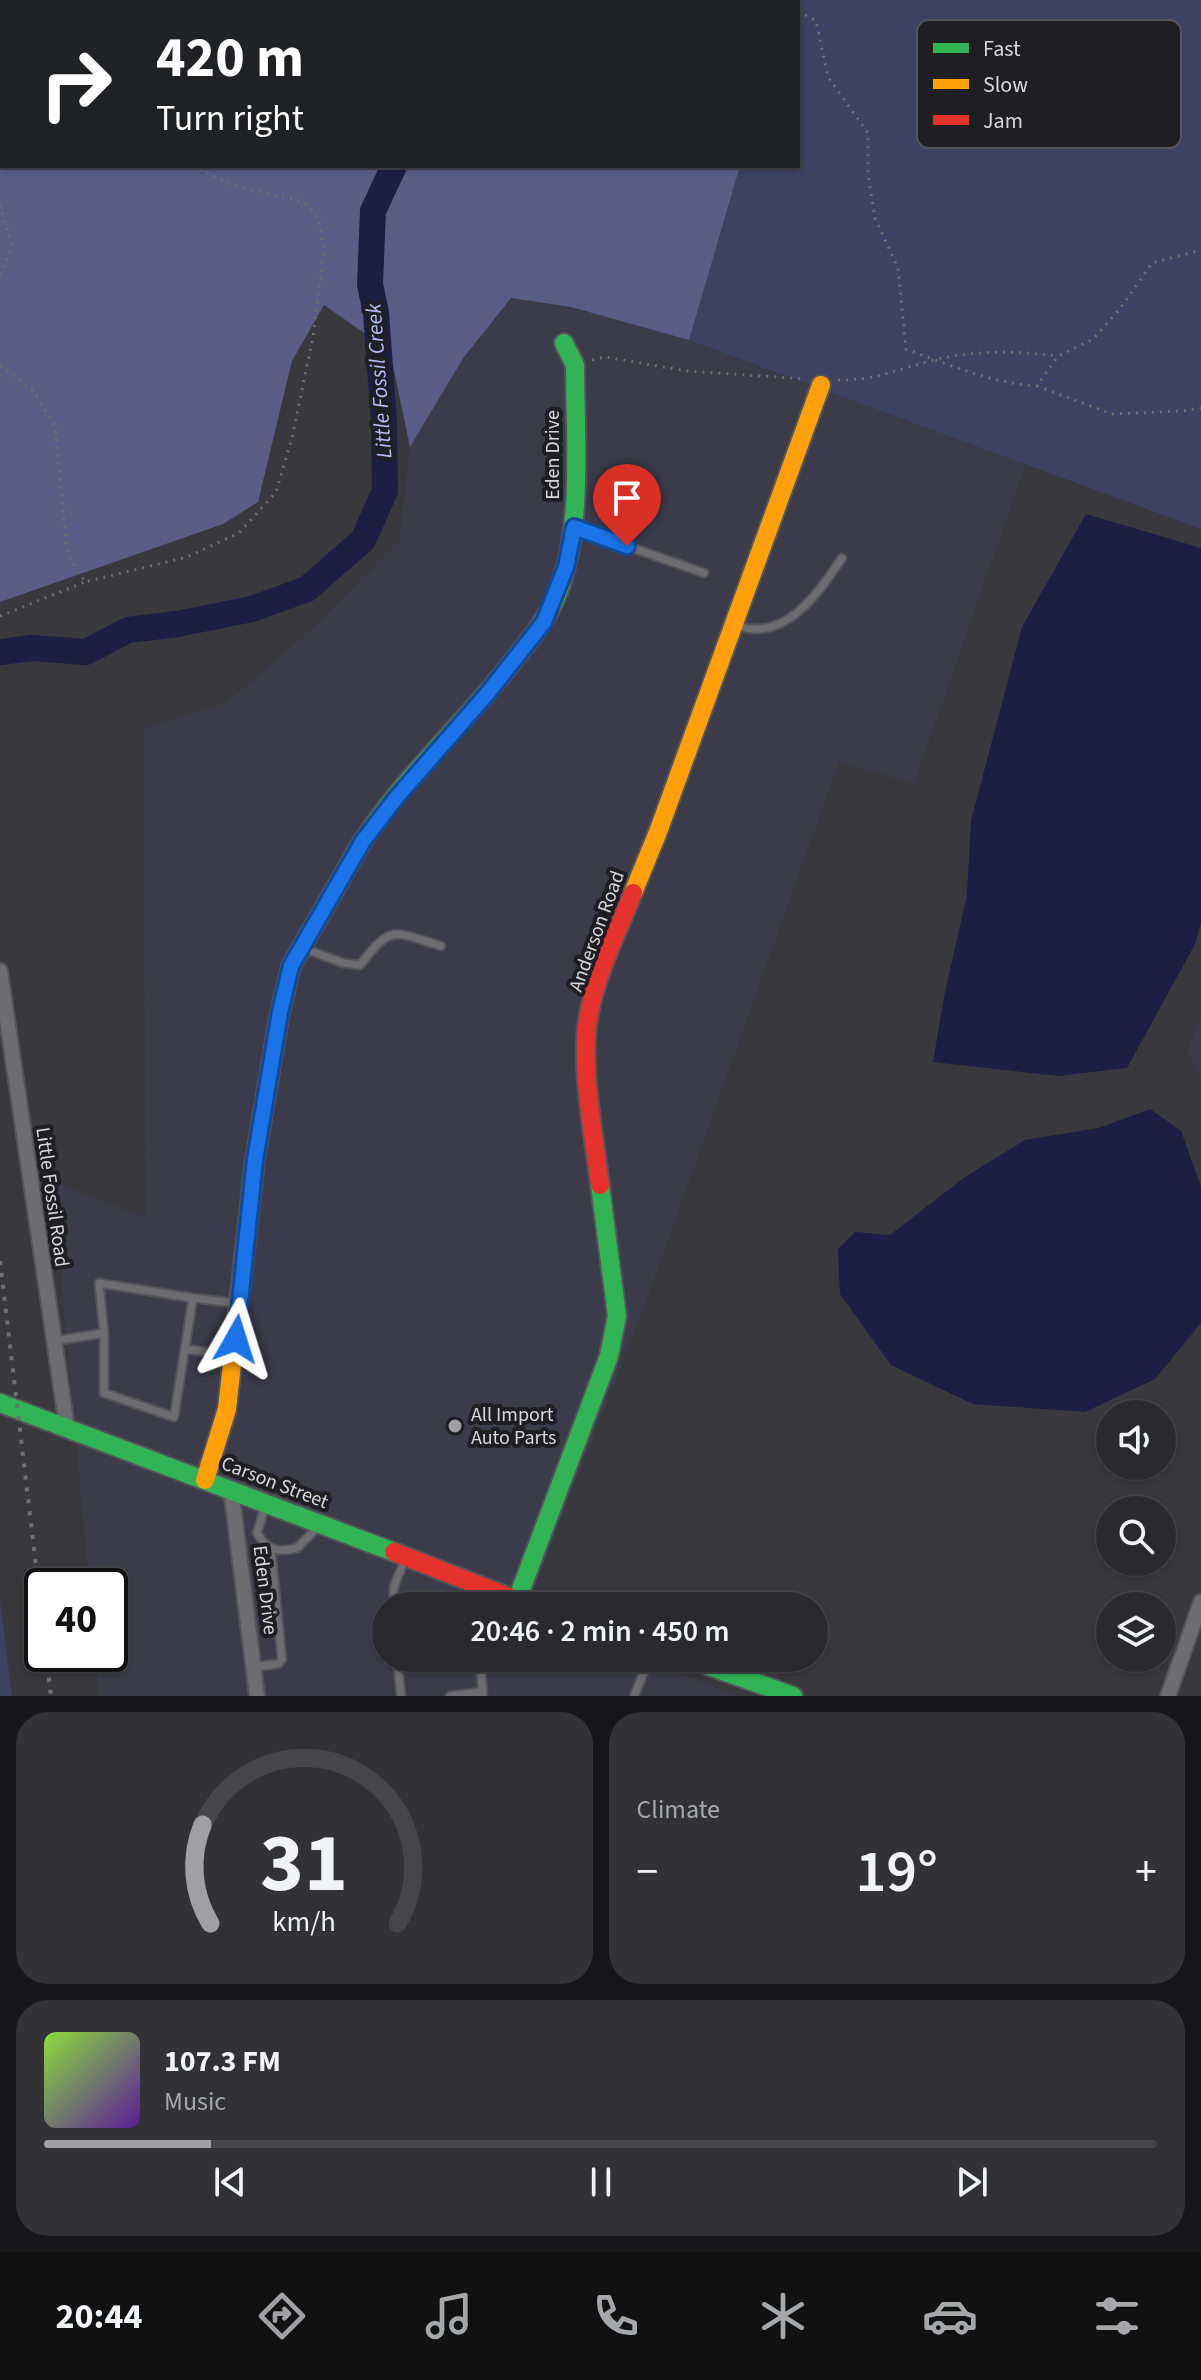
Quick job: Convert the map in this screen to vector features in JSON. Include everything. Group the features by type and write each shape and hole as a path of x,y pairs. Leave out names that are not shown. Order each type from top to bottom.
{"street":[{"name":"Eden Drive","path":"205,1480 227,1409 255,1160 280,1012 291,966 363,841 544,622 566,567 574,527 575,365 564,343"},
{"name":"Anderson Road","path":"528,1592 609,1356 617,1316 591,1110 586,1038 592,1002 658,832 821,385"},
{"name":"Little Fossil Road","path":"0,971 67,1428"},
{"name":"Carson Street","path":"0,1403 499,1592"},
{"name":"Eden Drive","path":"231,1489 257,1696"},
{"path":"1168,1696 1201,1602"},
{"path":"726,1672 793,1696"}],"lane":[{"path":"574,527 704,573"},
{"path":"732,624 750,630 784,623 818,594 842,558"},
{"path":"302,947 343,963 360,965 379,940 397,933 441,946"},
{"path":"193,1298 174,1417 104,1393 104,1333 99,1283 240,1303"},
{"path":"54,1341 104,1333"},
{"path":"185,1349 234,1356"},
{"path":"266,1503 257,1533 271,1550 297,1548 321,1523"},
{"path":"253,1667 278,1664 282,1659 271,1550"},
{"path":"394,1592 406,1556"},
{"path":"478,1583 478,1592"},
{"path":"398,1672 401,1696"},
{"path":"450,1696 483,1694 481,1672"},
{"path":"634,1696 644,1672"}],"path":[{"path":"800,12 816,21 828,77 868,133 868,175 875,218 898,268 906,349 983,377 1037,386 1112,414 1201,408"},
{"path":"0,616 85,582 187,557 239,533 276,492 292,438 313,337 324,251 318,218 304,202 232,185 201,168"},
{"path":"0,205 12,246 0,275"},
{"path":"1037,386 1058,356 1093,339 1119,310 1152,263 1201,250"},
{"path":"0,365 34,392 55,426 67,553 85,582"}],"shaded area":[{"path":"800,0 1201,0 1201,529 689,340 739,168 800,168"},
{"path":"0,168 739,168 689,340 571,307 511,298 464,357 410,447 390,351 324,305 292,361 258,502 223,524 0,602"},
{"path":"510,298 571,307 689,340 1026,464 914,784 839,762 646,1302 534,1589 529,1592 372,1592 372,1672 639,1672 648,1675 649,1672 676,1672 738,1696 99,1696 97,1672 128,1672 128,1568 87,1568 52,1181 145,1217 144,728 226,703 315,626 399,541 410,447 464,357"},
{"path":"1086,514 1201,548 1201,923 1195,944 1127,1068 1058,1076 933,1062 967,895 971,821 1022,627"},
{"path":"1201,1014 1201,1080 1187,1052"},
{"path":"1150,1109 1181,1131 1201,1187 1201,1323 1155,1379 1110,1400 1096,1400 1096,1407 1085,1412 973,1404 891,1365 840,1294 838,1249 855,1232 890,1235 965,1177 1025,1140 1099,1128"},
{"path":"0,1600 12,1696 0,1696"}],"waterway":[{"name":"Little Fossil Creek","path":"0,652 32,648 86,652 128,630 252,609 307,589 363,540 385,491 384,421 376,313 370,284 373,211 393,168"}],"railway":[{"path":"0,1261 36,1568"},
{"path":"48,1672 51,1696"}],"traffic: fast":[{"path":"355,854 389,805 529,640 557,595 571,540 576,482 575,365 564,343"},
{"path":"520,1592 609,1356 617,1316 600,1185"},
{"path":"0,1403 394,1552"},
{"path":"726,1672 793,1696"}],"traffic: slow":[{"path":"633,893 821,385"},
{"path":"205,1480 227,1409 255,1160 280,1012 291,966 355,854"}],"traffic: jam":[{"path":"600,1185 586,1075 588,1020 604,964 633,893"},
{"path":"394,1552 496,1592"}],"place":[{"name":"All Import Auto Parts","path":"455,1426"}],"route":[{"path":"236,1339 255,1160 280,1012 291,966 363,841 544,622 566,567 574,527 627,546"}]}
